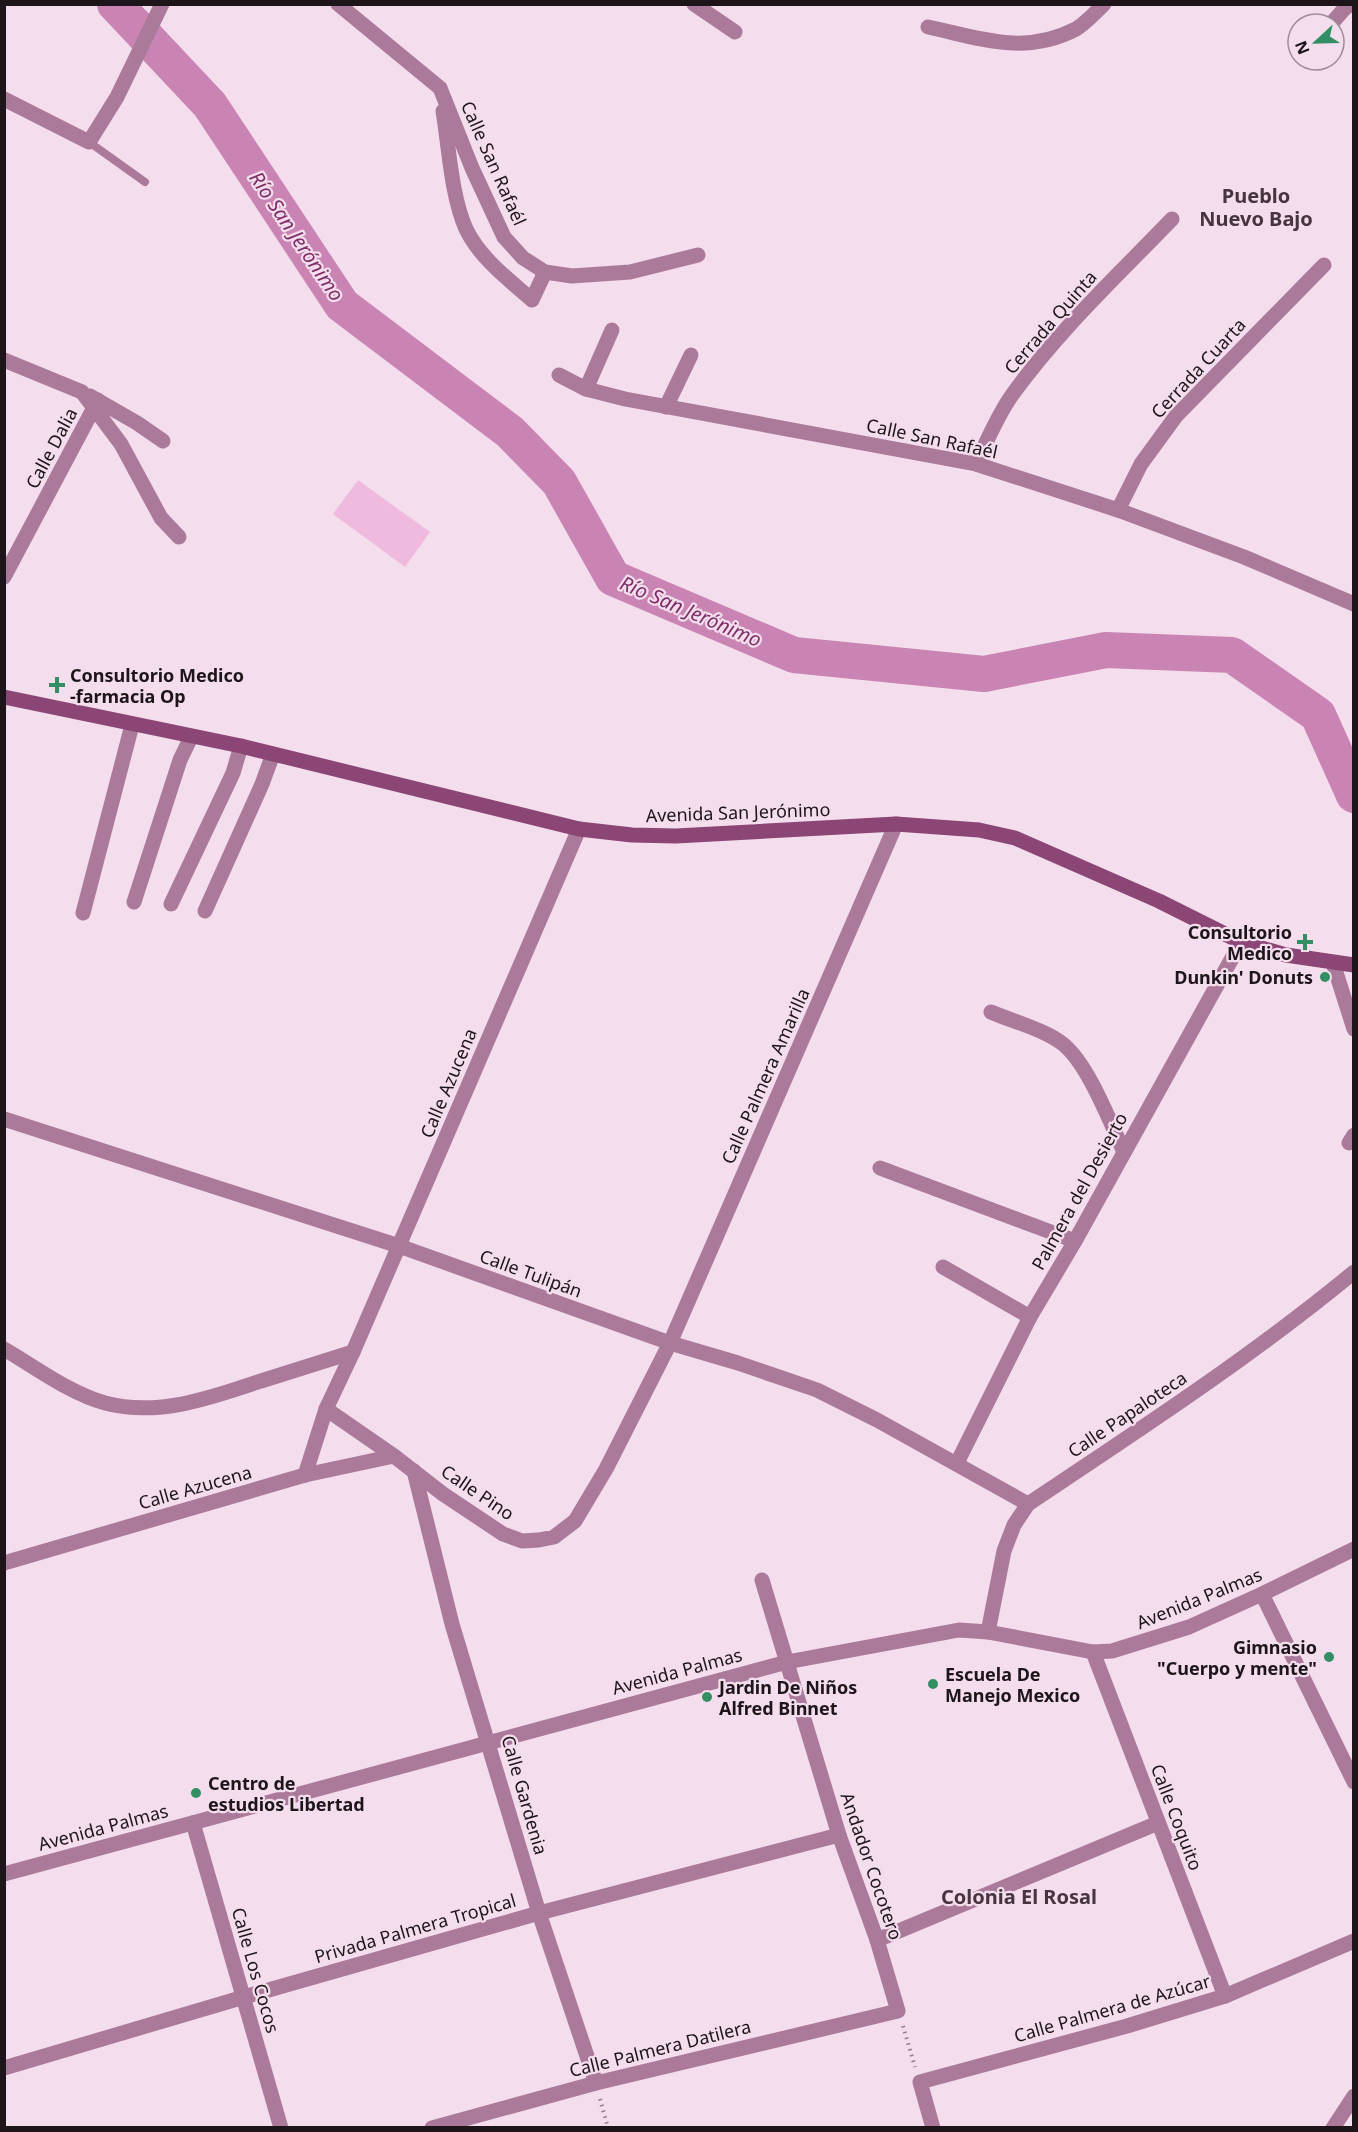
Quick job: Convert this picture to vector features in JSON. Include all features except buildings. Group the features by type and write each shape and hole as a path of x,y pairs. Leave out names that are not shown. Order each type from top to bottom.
{"main road":[{"name":"Avenida San Jerónimo","path":"4,697 241,746 579,829 632,835 676,836 896,824 979,830 1015,838 1159,902 1240,942 1286,955 1353,965"}],"street":[{"path":"4,99 89,142 117,97 162,4"},
{"name":"Calle San Rafaél","path":"338,4 440,88 472,168 504,237 523,258 545,272 572,276 630,272 698,255"},
{"path":"694,4 735,32"},
{"path":"928,27 1003,44 1026,45 1055,38 1078,28 1104,4"},
{"name":"Calle San Rafaél","path":"440,88 459,206 467,230 491,263 532,300 545,272"},
{"name":"Cerrada Quinta","path":"976,464 994,426 1012,396 1059,337 1172,219"},
{"name":"Cerrada Cuarta","path":"1118,510 1141,464 1176,416 1324,265"},
{"path":"586,389 612,330"},
{"path":"666,408 691,354"},
{"path":"4,360 82,392 96,404 163,441"},
{"name":"Calle San Rafaél","path":"559,375 586,389 666,408 976,464 1118,510 1244,557 1353,604"},
{"path":"96,404 135,466 151,503 178,537"},
{"name":"Calle Dalia","path":"4,577 96,404"},
{"path":"83,913 132,725"},
{"path":"134,903 180,760 191,737"},
{"path":"171,904 233,773 241,746"},
{"path":"205,911 262,784 273,754"},
{"name":"Calle Palmera Amarilla","path":"670,1343 896,824"},
{"name":"Calle Azucena","path":"4,1563 305,1475 326,1409 353,1352 579,829"},
{"name":"Palmera del Desierto","path":"957,1463 1030,1317 1075,1241 1240,942"},
{"path":"1334,963 1353,1029"},
{"path":"991,1012 1052,1037 1065,1045 1078,1060 1099,1097 1124,1152"},
{"name":"Calle Tulipán","path":"4,1119 399,1246 670,1343 817,1390 878,1420 1028,1504"},
{"path":"880,1168 1075,1241"},
{"path":"943,1267 1030,1317"},
{"name":"Calle Papaloteca","path":"988,1632 1004,1551 1014,1525 1028,1504 1188,1398 1301,1315 1353,1272"},
{"name":"Calle Pino","path":"394,1456 443,1494 503,1534 522,1541 555,1537 575,1521 606,1469 670,1343"},
{"path":"4,1349 75,1390 103,1403 130,1408 162,1408 201,1400 353,1352"},
{"path":"326,1409 394,1456"},
{"path":"305,1475 394,1456"},
{"name":"Calle Gardenia","path":"414,1472 452,1624 539,1913 596,2083"},
{"name":"Avenida Palmas","path":"4,1874 787,1662 959,1630 988,1632 1094,1652 1112,1651 1189,1627 1353,1549"},
{"name":"Andador Cocotero","path":"762,1580 839,1835 877,1940 898,2010"},
{"path":"1262,1594 1353,1782"},
{"name":"Calle Coquito","path":"1094,1652 1225,1996"},
{"name":"Calle Los Cocos","path":"193,1823 281,2127"},
{"path":"877,1940 1158,1823"},
{"name":"Privada Palmera Tropical","path":"4,2068 539,1913 839,1835"},
{"name":"Calle Palmera de Azúcar","path":"920,2082 1127,2026 1225,1996 1353,1941"},
{"name":"Calle Palmera Datilera","path":"432,2127 596,2083 898,2010"},
{"path":"920,2082 933,2127"},
{"path":"1333,2127 1353,2096"}],"lane":[{"path":"89,142 145,182"}],"path":[{"path":"898,2010 920,2082"},
{"path":"596,2083 608,2127"}],"shaded area":[{"path":"358,480 430,532 405,567 333,514"}],"waterway":[{"name":"Río San Jerónimo","path":"115,4 210,105 342,305 510,432 559,482 613,578 794,655 984,674 1106,650 1232,655 1318,715 1354,795"}],"place":[{"name":"Consultorio Medico -farmacia Op","path":"57,685"},
{"name":"Consultorio Medico","path":"1305,942"},
{"name":"Dunkin' Donuts","path":"1325,977"},
{"name":"Gimnasio \"Cuerpo y mente\"","path":"1329,1657"},
{"name":"Escuela De Manejo Mexico","path":"933,1684"},
{"name":"Jardin De Niños Alfred Binnet","path":"707,1697"},
{"name":"Centro de estudios Libertad","path":"196,1793"}],"district":[{"name":"Pueblo Nuevo Bajo","path":"1256,206"},
{"name":"Colonia El Rosal","path":"1019,1896"}]}
